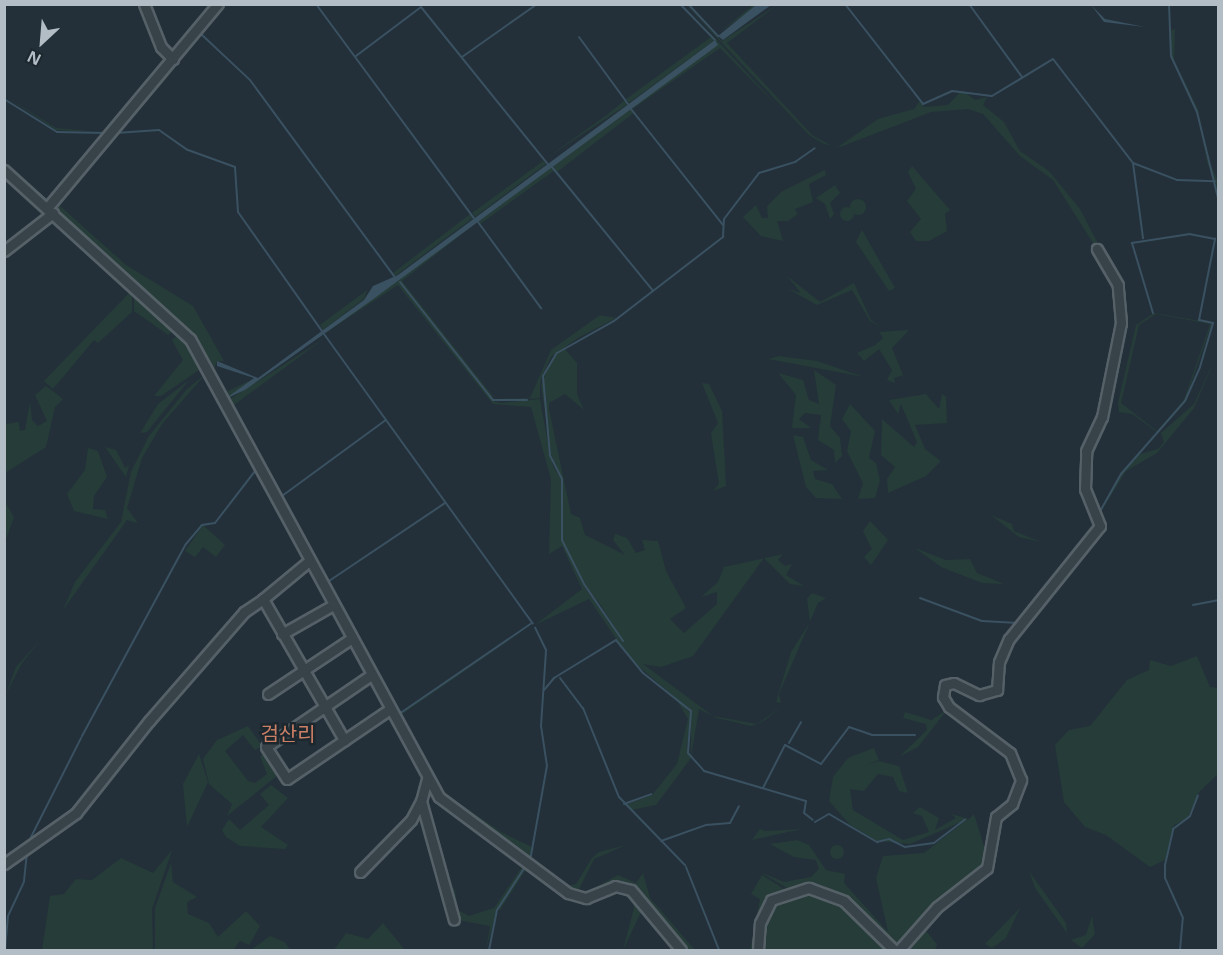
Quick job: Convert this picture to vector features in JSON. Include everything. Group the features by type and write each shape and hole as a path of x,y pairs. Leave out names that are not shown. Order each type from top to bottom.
{"street":[{"path":"144,4 161,47 173,59"},
{"path":"4,251 51,210 218,4"},
{"path":"4,170 186,333 427,779 450,806 568,893 586,898 615,886 631,890 681,951"},
{"path":"758,951 768,904 787,891 809,888 844,901 896,951 937,907 987,868 996,817 1012,804 1021,780 1010,753 949,707 943,697 945,685 954,683 979,695 997,690 999,662 1010,639 1100,526 1085,489 1086,451 1102,417 1121,323 1118,285 1097,249"},
{"path":"4,864 76,813 149,721 244,612 309,561"},
{"path":"262,598 322,708 344,740"},
{"path":"282,634 333,605"},
{"path":"268,694 352,638"},
{"path":"371,675 266,747 287,779 390,709"},
{"path":"360,872 411,820 421,801 427,779"},
{"path":"421,801 454,920"}],"green space":[{"path":"681,5 716,39 779,108 720,48 631,110 635,112 557,172 553,166 715,40"},
{"path":"686,5 722,41 777,5 727,43 812,135 829,145 809,135"},
{"path":"752,6 757,6 717,34"},
{"path":"1175,29 1174,60 1198,109 1206,155 1218,181 1218,194 1206,158 1197,111 1171,56 1171,30"},
{"path":"711,37 715,40 629,103 626,99"},
{"path":"171,66 175,68 59,205 126,265 193,306 224,361 217,361 213,372 224,393 255,378 227,401 325,338 234,405 398,715 532,625 398,717 191,338 52,209"},
{"path":"962,90 975,100 987,97 983,105 1004,122 1020,151 1049,171 1080,209 1119,284 1053,180 1020,156 983,114 968,109 931,112 838,147 878,119 914,109 920,101 924,107 948,105"},
{"path":"5,96 56,128 100,132 56,130"},
{"path":"625,100 628,104 545,159 608,114"},
{"path":"543,161 546,164 475,217 472,213"},
{"path":"912,166 950,210 945,214 947,231 929,241 916,241 910,232 921,219 907,201 916,189 908,172"},
{"path":"552,167 555,170 480,224 478,221"},
{"path":"825,170 826,175 809,184 813,202 795,209 798,214 788,221 777,221 783,241 761,236 743,217 756,205 762,218 768,218 767,206 781,192"},
{"path":"835,185 840,193 830,203 834,214 830,219 825,204 816,198"},
{"path":"858,199 864,201 866,207 864,213 858,215 852,213 850,207 852,201"},
{"path":"844,207 850,207 854,214 850,221 844,221 840,217 840,211"},
{"path":"470,214 473,218 395,276 393,273"},
{"path":"477,222 402,281 495,399 530,398 551,350 600,315 616,318 578,338 551,357 542,376 540,385 540,398 498,401 490,396 400,283 493,401 501,403 540,399 550,455 560,477 551,454 541,385 552,358 564,348 577,363 577,394 584,410 565,394 549,403 549,409 571,514 580,518 585,535 625,555 613,540 615,534 627,538 636,553 645,550 642,540 658,541 666,571 686,608 670,619 684,633 717,604 717,592 701,597 718,582 724,567 764,558 693,656 661,667 643,664 713,716 699,709 691,757 691,711 630,659 589,599 535,625 582,589 562,546 549,554 551,479 531,407 493,404 398,285 325,333","holes":["562,540 584,584 600,604 623,641 583,585"]},
{"path":"862,230 895,288 889,291 856,242"},
{"path":"787,276 820,302 854,283 871,320 882,328 870,321 852,290 817,305 788,289 801,293"},
{"path":"134,289 177,327 168,335 134,311"},
{"path":"132,290 132,312 98,343 94,340 53,389 44,381"},
{"path":"367,290 364,299 323,330 320,325"},
{"path":"1154,313 1212,323 1185,401 1157,432 1132,414 1119,412 1118,403 1136,325","holes":["1156,314 1210,324 1184,400 1157,431 1121,403 1139,325"]},
{"path":"909,330 892,348 903,375 894,378 895,383 887,380 892,370 879,349 864,361 857,353 875,345 883,338 879,332"},
{"path":"182,331 202,368 161,396 154,396 183,360 172,340"},
{"path":"1218,352 1194,408 1157,453 1126,471 1097,518 1121,474 1137,455 1158,449 1164,442 1161,433 1194,404"},
{"path":"779,356 817,361 864,377 768,359"},
{"path":"814,370 836,385 830,426 840,438 842,456 835,463 834,450 818,440 821,415 805,413 799,419 811,428 792,428 796,395 778,373 803,380 809,400 819,404"},
{"path":"207,373 307,562 203,377 162,424 142,458 127,508 138,523 127,520 63,610 75,582 121,522 131,472 149,436 187,389"},
{"path":"189,380 147,432 140,433 158,404"},
{"path":"702,383 709,384 722,411 726,486 713,491 719,484 711,433 718,423"},
{"path":"46,386 63,399 55,407 46,447 5,473 5,424 19,422 20,431 25,430 30,402 32,420 38,426 47,421 35,395"},
{"path":"926,394 939,409 942,394 946,397 947,423 915,425 925,449 941,461 926,476 888,493 887,479 895,467 881,455 882,419 914,447 917,442 901,404 898,414 889,400"},
{"path":"850,404 875,431 869,458 876,463 880,480 875,498 858,499 863,483 847,451 851,431 842,419"},
{"path":"793,435 803,437 811,460 828,470 813,471 815,479 832,484 842,499 816,498 806,487"},
{"path":"105,447 116,450 125,468 129,465 126,477"},
{"path":"88,448 98,451 107,477 94,496 93,509 105,510 108,519 74,511 67,494 85,470"},
{"path":"4,500 14,517 5,542 4,542"},
{"path":"991,515 1012,524 1014,531 1041,542 1019,537"},
{"path":"870,521 888,540 871,565 864,557 872,549 863,531"},
{"path":"203,525 225,545 216,557 203,547 195,557 185,551"},
{"path":"915,548 946,560 970,559 977,573 1004,584 982,583 941,567"},
{"path":"783,554 778,560 785,566 792,564 786,575 804,586 790,584 764,558"},
{"path":"812,593 826,598 818,603 810,622 807,599"},
{"path":"810,623 779,694 781,703 776,702 791,652"},
{"path":"42,638 22,663 5,696 16,667"},
{"path":"1197,656 1210,687 1218,688 1218,774 1199,792 1188,818 1174,825 1165,860 1150,867 1106,835 1085,827 1064,802 1055,745 1069,730 1090,726 1127,680 1149,670 1150,660 1171,666"},
{"path":"676,699 692,714 687,747 691,758 656,805 631,810 625,805 652,795 677,764 688,719"},
{"path":"781,707 765,720 758,724 751,726 713,716 757,724"},
{"path":"947,710 918,747 900,756 927,730 926,724 903,718 905,712 931,720"},
{"path":"402,717 439,789 501,832 534,848 529,861 446,802 399,719"},
{"path":"248,726 262,746 255,750 243,735 225,751 248,781 255,783 267,774 260,756 266,751 278,775 227,816 232,804 209,784 203,759 217,740"},
{"path":"874,748 879,760 863,766 879,761 899,766 908,793 899,791 893,777 878,774 864,791 850,789 853,810 903,840 929,832 922,816 913,813 920,807 939,818 935,830 956,818 951,814 969,819 974,814 988,859 898,949 844,898 814,886 787,888 760,872 784,882 811,877 819,869 816,860 794,857 770,844 797,840 809,845 826,870 845,874 844,883 888,932 876,878 883,856 924,853 968,819 910,844 877,841 850,825 829,801 833,777 848,758"},
{"path":"199,754 208,782 187,827 183,784"},
{"path":"271,785 288,798 261,827 288,845 285,849 240,846 226,837 222,830 229,819 240,830 269,805 260,794"},
{"path":"427,787 571,896 528,866 498,910 526,866 497,909 486,950 490,926 458,920 446,880 455,890 458,910 469,916 494,908 524,864 432,796 426,799"},
{"path":"760,829 765,831 802,829 752,840"},
{"path":"626,845 594,859 578,891 591,890 618,875 636,883 643,873 650,898 695,950 683,950 624,886 591,896 562,887 576,884 592,858 599,852"},
{"path":"837,845 842,847 844,852 842,857 837,859 832,857 830,852 832,847"},
{"path":"172,850 152,909 153,950 42,950 50,896 64,894 76,879 92,880 121,858 153,873"},
{"path":"171,863 173,882 197,897 187,902 188,914 209,923 218,937 246,911 260,926 249,945 240,941 233,950 155,950 155,908"},
{"path":"990,869 931,918 926,931 937,944 935,950 902,950 937,909"},
{"path":"1029,871 1066,923 1067,933 1035,888"},
{"path":"762,875 784,889 771,898 756,950 750,950 760,899 751,894"},
{"path":"626,889 644,906 623,950 634,908 632,895 623,892 579,901 573,897"},
{"path":"801,890 838,899 891,950 760,950 769,905"},
{"path":"1020,908 1006,938 992,948 985,944"},
{"path":"1092,916 1095,934 1082,948 1071,940 1086,935"},
{"path":"383,923 405,950 334,950 346,933 368,939"},
{"path":"270,936 285,942 290,950 251,950"}],"water":[{"path":"756,5 771,5 723,40 718,36"},
{"path":"1091,5 1105,19 1145,27 1104,22"},
{"path":"715,40 718,45 372,300 245,390 225,399 254,378 217,366 217,361 258,378 364,300 373,286 398,275"}],"waterway":[{"path":"223,4 201,34 250,80 394,276"},
{"path":"316,4 474,218"},
{"path":"462,57 537,4"},
{"path":"680,4 715,40"},
{"path":"688,4 718,36"},
{"path":"845,4 923,104 952,91 992,96 1053,59 1133,163 1143,238"},
{"path":"969,4 1022,77"},
{"path":"1169,4 1171,56 1197,112 1218,198"},
{"path":"356,56 421,7 547,163"},
{"path":"579,37 628,104"},
{"path":"4,99 57,132 105,133"},
{"path":"631,109 723,225"},
{"path":"96,159 116,133 159,130 188,150 235,167 238,212 322,331"},
{"path":"623,641 584,584 562,540 562,479 550,455 543,376 557,353 614,321 723,237 724,219 759,173 795,162 815,148"},
{"path":"4,163 46,200"},
{"path":"1133,163 1177,180 1215,181"},
{"path":"552,167 653,291"},
{"path":"478,222 541,308"},
{"path":"1098,515 1121,474 1185,401 1200,367 1213,323 1199,320 1215,239 1190,234 1132,243 1153,313"},
{"path":"400,282 493,400 527,400"},
{"path":"324,334 533,624"},
{"path":"82,736 186,544 202,525 215,523 255,471 223,408"},
{"path":"282,496 386,420"},
{"path":"329,581 445,503"},
{"path":"920,598 982,621 1018,623"},
{"path":"1193,605 1218,600"},
{"path":"399,714 532,623"},
{"path":"530,861 547,766 541,726 546,650 535,627"},
{"path":"544,690 554,678 616,640 643,673 691,711 688,753 704,771 806,801 804,813 813,820"},
{"path":"560,678 583,708 619,797 685,865"},
{"path":"789,743 801,722"},
{"path":"763,788 785,745 821,764 849,727 872,735 915,735"},
{"path":"27,845 81,738"},
{"path":"624,804 651,794"},
{"path":"1180,950 1183,918 1165,878 1165,865 1173,829 1190,816 1198,795"},
{"path":"661,841 706,825 730,823 739,806"},
{"path":"815,822 829,814 877,842 889,839 905,847 934,843 965,820"},
{"path":"5,950 8,916 24,881 27,853"},
{"path":"489,950 497,910 525,867"},
{"path":"686,867 719,950"}],"district":[{"name":"검산리","path":"288,733"}]}
